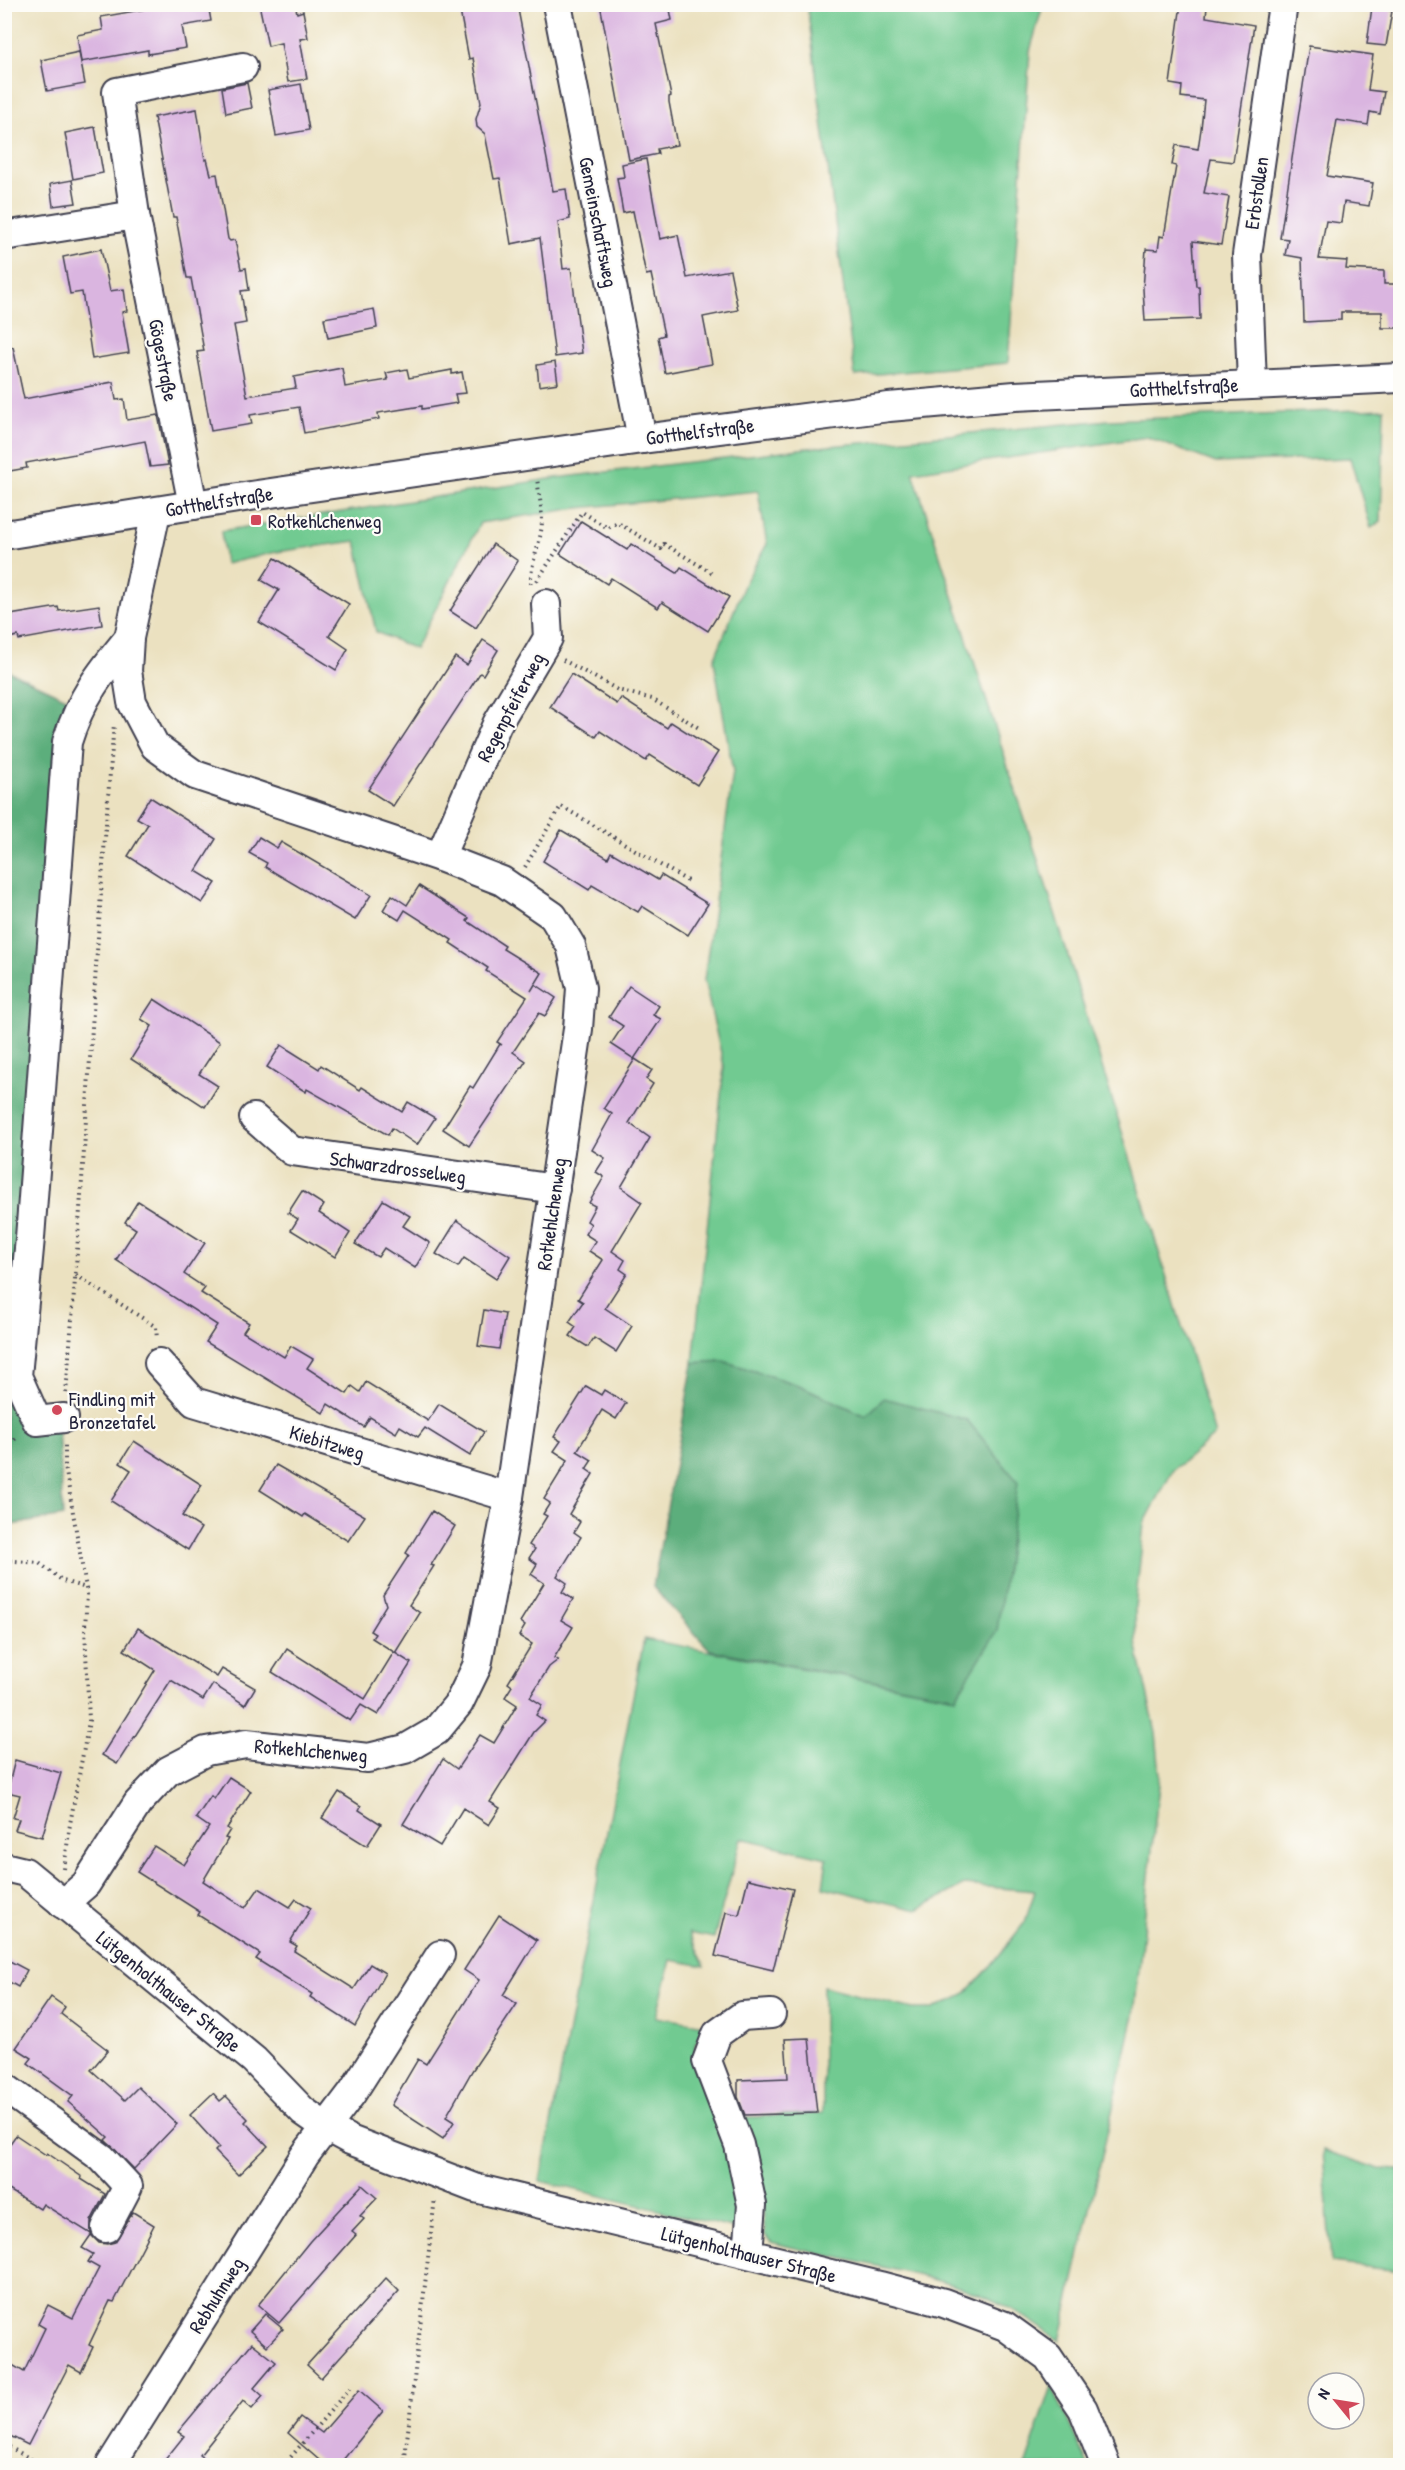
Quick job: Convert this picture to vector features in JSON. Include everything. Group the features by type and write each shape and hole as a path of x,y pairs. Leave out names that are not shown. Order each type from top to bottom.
{"street":[{"name":"Gemeinschaftsweg","path":"557,4 642,439"},
{"name":"Erbstollen","path":"1252,384 1247,255 1284,4"},
{"name":"Gögestraße","path":"193,505 135,215 117,92 243,67"},
{"path":"4,236 135,215"},
{"name":"Gotthelfstraße","path":"4,535 642,439 889,407 1015,396 1401,378"},
{"name":"Rotkehlchenweg","path":"63,1904 86,1884 138,1803 168,1771 206,1751 246,1744 368,1758 405,1749 436,1731 459,1703 477,1666 509,1497 578,1029 581,988 571,946 553,916 502,881 440,857 195,775 155,746 132,702 127,671 129,638 156,512"},
{"name":"Regenpfeiferweg","path":"440,857 497,724 548,638 539,596"},
{"path":"64,1418 37,1421 17,1376 30,1239 67,742 75,716 94,680 129,638"},
{"name":"Schwarzdrosselweg","path":"254,1118 292,1152 555,1189"},
{"name":"Kiebitzweg","path":"159,1363 194,1402 509,1497"},
{"name":"Lütgenholthauser Straße","path":"4,1867 26,1872 254,2060 303,2111 350,2140 475,2188 748,2253 933,2301 1005,2326 1048,2357 1083,2409 1106,2466"},
{"path":"326,2127 352,2092 440,1955"},
{"path":"748,2253 752,2205 741,2155 707,2061 717,2034 742,2016 771,2014"},
{"path":"4,2087 102,2158 128,2186 106,2228"},
{"name":"Rebhuhnweg","path":"110,2466 305,2155 326,2127"}],"path":[{"path":"538,486 542,523 535,561 531,568 539,596"},
{"path":"539,596 582,512 608,528 618,523 661,549 664,544 714,574"},
{"name":"Regenpfeiferweg","path":"567,662 618,690 652,699 699,728"},
{"path":"63,1904 70,1824 89,1721 85,1628 86,1588 65,1466 64,1418 76,1275 101,876 116,713"},
{"path":"513,888 561,806 691,883"},
{"path":"76,1275 156,1327 159,1363"},
{"path":"4,1560 39,1563 63,1581 86,1588"},
{"path":"404,2466 438,2174"},
{"path":"283,2466 350,2388"},
{"path":"4,2444 43,2466"}],"green space":[{"path":"807,5 1043,5 1030,51 1008,363 855,376"},
{"path":"1384,409 1381,521 1371,528 1350,458 1216,463 1147,437 913,472 1054,910 1215,1435 1173,1470 1144,1524 1135,1607 1136,1643 1156,1733 1160,1775 1134,2015 1060,2341 1008,2307 964,2289 909,2273 771,2242 765,2235 760,2164 736,2118 823,2113 823,1986 913,2009 933,2009 966,1993 990,1967 1025,1922 1035,1891 964,1885 917,1910 823,1887 827,1858 741,1838 714,1938 689,1933 705,1966 671,1960 656,2017 705,2025 695,2045 695,2068 724,2127 743,2219 735,2229 540,2181 644,1639 956,1697 866,1416 801,1386 723,1361 693,1363 724,1066 704,980 733,772 714,660 745,583 767,544 758,491 578,508 480,523 415,649 376,632 356,541 276,552 225,564 221,531 556,478 808,448 1109,420"},
{"path":"4,669 75,702 9,1378 58,1427 63,1516 5,1526"},
{"path":"723,1361 801,1386 866,1416 884,1398 967,1420 1018,1482 997,1631 956,1697 710,1650 653,1587 693,1363"},
{"path":"1323,2150 1380,2169 1400,2170 1400,2271 1331,2263"},
{"path":"1052,2386 1088,2465 1025,2466"}],"building":[{"path":"174,4 208,4 211,21 182,26 186,48 148,54 148,50 81,62 77,35 103,30 101,17"},
{"path":"259,4 295,4 297,13 303,11 308,38 300,39 307,79 288,82 281,43 268,46"},
{"path":"496,4 517,4 553,191 566,189 570,219 558,222 563,269 571,268 582,353 555,357 540,238 511,244 500,178 494,179 485,134 477,127 476,119 481,103 473,58 469,59 460,11"},
{"path":"600,4 669,4 672,20 656,24 671,96 669,102 677,145 657,149 658,154 629,160"},
{"path":"1181,4 1201,4 1207,7 1206,17 1254,25 1233,162 1211,159 1204,193 1229,197 1221,245 1193,241 1196,286 1199,286 1200,319 1145,321 1143,289 1146,249 1158,250 1160,236 1164,237 1176,166 1172,165 1176,145 1198,149 1201,129 1204,100 1181,97 1182,86 1170,84"},
{"path":"1372,7 1392,11 1386,46 1367,44"},
{"path":"1309,46 1373,55 1368,90 1384,92 1380,114 1370,112 1368,125 1337,120 1327,176 1373,183 1369,206 1344,202 1341,223 1326,221 1319,259 1347,261 1346,269 1384,271 1384,284 1401,284 1401,328 1382,328 1382,312 1341,312 1341,320 1304,322 1302,258 1285,255 1288,239 1280,238"},
{"path":"79,52 85,84 47,91 41,60"},
{"path":"247,83 252,108 226,113 222,88"},
{"path":"301,84 309,130 276,136 268,90"},
{"path":"197,109 205,160 207,159 211,175 217,174 228,239 235,240 241,269 246,268 249,290 241,291 246,323 234,325 247,396 296,388 294,377 342,368 345,387 388,380 386,373 407,369 409,378 452,370 452,374 462,372 466,393 455,394 457,403 378,413 379,419 304,433 299,407 250,415 252,424 211,431 197,352 204,351 191,278 187,278 154,117"},
{"path":"95,127 103,173 73,179 65,133"},
{"path":"646,159 660,239 678,235 687,278 730,270 738,310 703,317 712,364 665,373 658,337 664,335 651,274 646,275 633,211 623,213 617,178 624,177 622,164"},
{"path":"72,180 76,203 53,206 50,184"},
{"path":"101,249 110,291 124,289 127,311 122,312 129,353 92,359 82,292 70,294 63,257"},
{"path":"374,309 377,328 328,338 324,318"},
{"path":"13,347 24,399 113,382 116,400 124,399 127,420 158,415 168,465 150,467 145,441 26,463 27,468 4,472 4,348"},
{"path":"555,362 558,383 539,386 537,365"},
{"path":"581,521 627,550 631,544 677,573 681,567 729,597 708,631 662,602 658,608 611,578 607,584 560,554"},
{"path":"493,544 518,561 476,628 450,611"},
{"path":"275,558 349,604 329,636 348,649 336,670 259,622 279,590 261,580"},
{"path":"99,605 102,625 19,640 18,636 4,639 4,616 58,607 59,611"},
{"path":"483,640 498,650 483,675 480,673 393,806 368,790 455,657 467,665"},
{"path":"571,674 617,704 621,698 667,728 671,722 718,752 697,785 650,755 646,761 600,731 596,737 550,707"},
{"path":"150,797 216,839 196,871 216,883 202,903 128,856 148,824 137,818"},
{"path":"561,830 608,858 611,852 658,880 661,875 708,904 688,935 642,906 638,912 592,885 589,890 543,861"},
{"path":"259,837 277,848 281,842 371,895 355,920 265,867 267,863 249,853"},
{"path":"419,886 469,918 467,921 505,946 503,949 542,973 535,984 556,998 545,1016 539,1013 513,1052 526,1061 469,1146 443,1129 470,1086 473,1088 500,1044 502,1045 497,1042 527,997 486,971 488,968 450,943 452,940 405,910 399,920 383,910 392,895 407,905"},
{"path":"629,986 659,1006 653,1015 661,1019 634,1059 611,1044 623,1026 609,1017"},
{"path":"154,999 220,1042 199,1074 218,1086 205,1107 131,1059 152,1026 141,1019"},
{"path":"281,1045 319,1069 321,1065 360,1090 362,1087 402,1112 408,1102 435,1118 417,1145 392,1128 388,1135 307,1089 306,1092 267,1067"},
{"path":"635,1059 652,1070 646,1079 653,1084 629,1123 650,1138 621,1187 642,1202 612,1251 625,1260 620,1269 627,1274 605,1308 632,1326 616,1352 594,1338 588,1347 570,1336 576,1327 569,1322 583,1302 578,1299 603,1260 589,1251 596,1241 585,1234 591,1224 587,1221 595,1206 589,1203 604,1177 596,1172 605,1158 592,1150 612,1114 604,1108"},
{"path":"302,1191 324,1205 319,1213 350,1233 335,1257 291,1230 298,1219 288,1213"},
{"path":"383,1200 410,1216 403,1226 430,1243 415,1268 384,1248 378,1257 355,1244"},
{"path":"138,1201 205,1243 184,1274 205,1288 201,1293 249,1323 243,1332 284,1357 291,1346 313,1359 307,1368 347,1394 352,1386 360,1392 366,1382 428,1421 439,1404 484,1432 470,1456 425,1428 418,1437 400,1426 396,1433 370,1417 364,1427 328,1404 323,1413 206,1342 217,1325 116,1260 136,1229 125,1222"},
{"path":"457,1220 510,1256 496,1279 464,1258 458,1267 436,1254"},
{"path":"484,1310 505,1314 499,1349 478,1346"},
{"path":"586,1386 601,1395 604,1390 626,1403 616,1419 602,1410 577,1451 592,1460 586,1469 593,1474 569,1514 580,1522 574,1532 581,1537 557,1576 567,1583 562,1592 573,1599 561,1620 573,1627 554,1658 558,1660 549,1667 530,1697 542,1705 536,1715 545,1721 534,1732 490,1802 500,1808 489,1825 463,1808 440,1846 403,1824 443,1759 457,1769 480,1735 494,1743 517,1705 505,1697 512,1686 508,1683 532,1644 519,1636 525,1626 520,1622 544,1583 531,1574 537,1564 529,1558 535,1549 529,1545 547,1516 543,1514 550,1503 544,1499 568,1460 554,1451 561,1441 554,1437"},
{"path":"134,1441 202,1485 182,1516 201,1528 188,1550 111,1501 131,1470 120,1463"},
{"path":"276,1465 365,1516 348,1541 260,1490"},
{"path":"432,1511 455,1526 431,1565 434,1566 409,1605 420,1613 395,1653 411,1663 378,1715 361,1705 350,1721 272,1672 287,1649 365,1699 394,1652 372,1638 375,1634 370,1631 386,1605 383,1595 409,1555 406,1553"},
{"path":"138,1628 217,1677 222,1669 255,1688 245,1705 213,1684 203,1700 171,1680 117,1764 102,1755 155,1670 124,1650"},
{"path":"15,1760 61,1773 42,1837 15,1830 19,1819 13,1818 20,1795 7,1792"},
{"path":"229,1777 251,1791 227,1828 230,1830 225,1838 228,1839 203,1881 245,1908 259,1888 290,1907 296,1899 311,1908 290,1942 297,1946 294,1951 354,1989 370,1964 385,1973 355,2026 310,1997 312,1994 256,1959 260,1954 198,1915 200,1912 137,1872 154,1846 184,1865 209,1827 196,1818 211,1796 214,1799"},
{"path":"339,1792 361,1806 359,1810 381,1824 367,1846 322,1818"},
{"path":"748,1879 793,1889 773,1970 715,1956 726,1912 739,1915"},
{"path":"499,1915 537,1940 503,1995 517,2004 472,2071 446,2117 454,2122 443,2139 391,2105 418,2059 426,2064 479,1980 464,1970"},
{"path":"4,1958 27,1970 18,1987 4,1979"},
{"path":"51,1997 65,2007 61,2014 108,2050 91,2070 125,2100 138,2087 177,2124 134,2169 105,2140 108,2137 68,2102 73,2096 28,2063 32,2058 16,2048"},
{"path":"809,2038 817,2113 745,2115 738,2097 738,2080 788,2078 785,2039"},
{"path":"213,2093 220,2101 226,2096 248,2119 245,2122 268,2146 238,2175 215,2151 219,2147 190,2115"},
{"path":"16,2135 46,2155 47,2153 105,2194 91,2221 91,2234 43,2204 40,2209 4,2187 4,2152"},
{"path":"362,2185 377,2198 360,2216 364,2219 352,2232 356,2235 279,2323 258,2305 310,2241"},
{"path":"133,2212 154,2225 114,2302 110,2301 89,2345 93,2347 81,2372 69,2365 28,2445 4,2433 4,2360 24,2372 45,2328 38,2324 48,2305 73,2318 99,2268 88,2262 93,2254 82,2248 91,2235 99,2243 115,2242"},
{"path":"386,2278 399,2291 321,2378 307,2365"},
{"path":"265,2314 283,2329 267,2346 250,2331"},
{"path":"252,2343 276,2362 254,2388 263,2396 252,2409 243,2401 200,2455 213,2466 160,2466 184,2436 178,2432"},
{"path":"359,2390 383,2411 338,2466 326,2466 288,2433 300,2417 322,2433"}],"place":[{"name":"Rotkehlchenweg","path":"256,520"},
{"name":"Findling mit Bronzetafel","path":"57,1410"}]}
